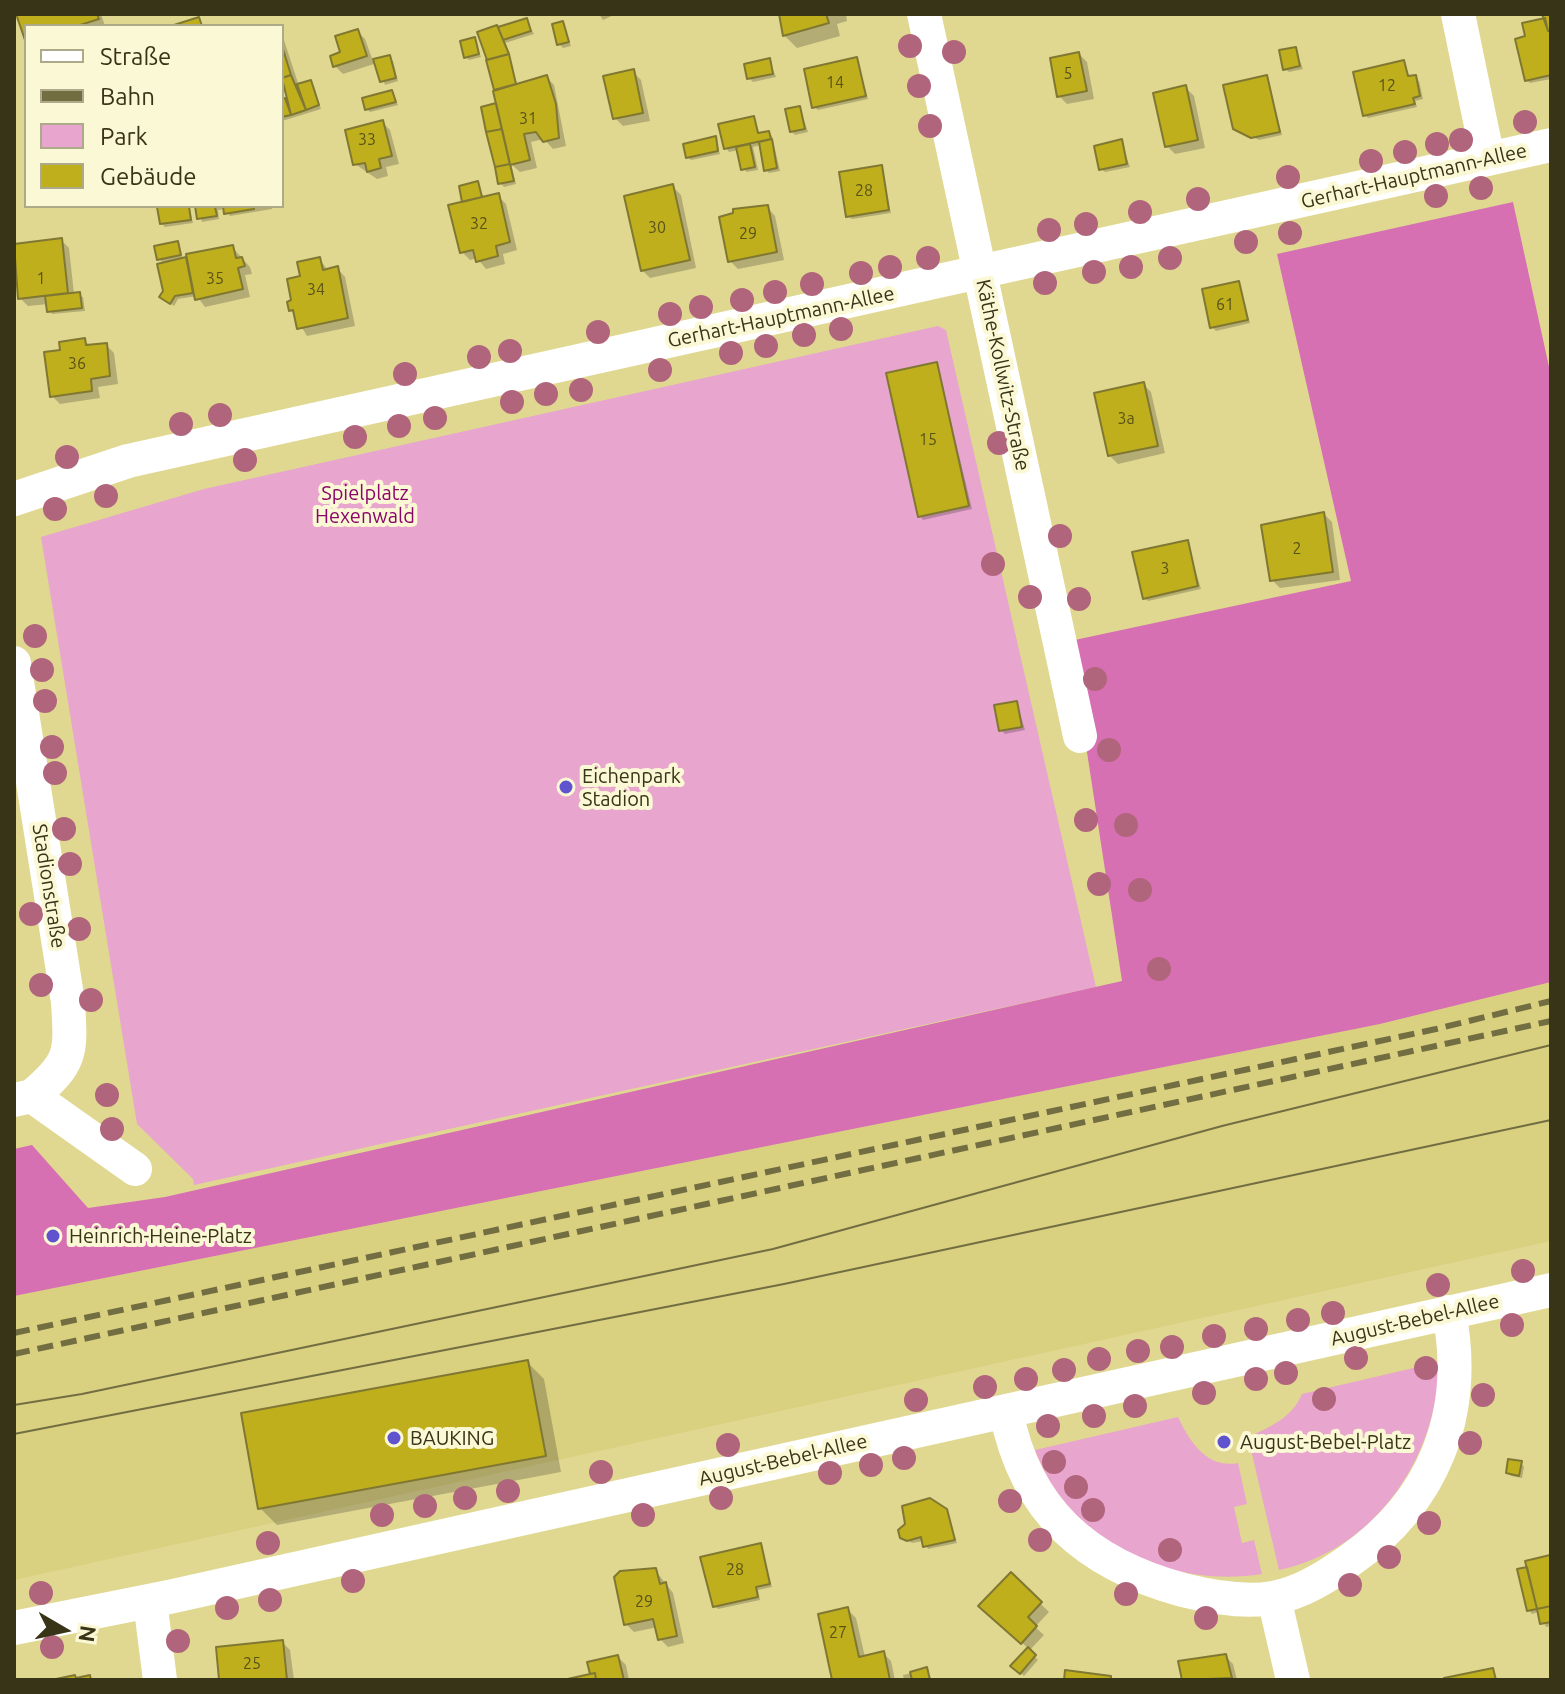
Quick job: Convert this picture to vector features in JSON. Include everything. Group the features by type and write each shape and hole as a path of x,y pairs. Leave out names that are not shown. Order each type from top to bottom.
{"street":[{"name":"Käthe-Kollwitz-Straße","path":"924,14 993,320 1080,736"},
{"path":"1458,14 1488,159"},
{"name":"Gerhart-Hauptmann-Allee","path":"14,499 128,461 982,274 1551,145"},
{"name":"Stadionstraße","path":"14,663 68,1002 70,1041 57,1075 23,1098"},
{"path":"23,1098 135,1169"},
{"name":"August-Bebel-Allee","path":"14,1628 150,1601 1551,1290"},
{"path":"1006,1411 1018,1462 1045,1503 1071,1533 1097,1556 1142,1577 1193,1592 1242,1601 1274,1598 1309,1587 1368,1548 1396,1523 1425,1482 1445,1435 1452,1402 1456,1349 1449,1312"},
{"path":"1274,1598 1293,1680"},
{"path":"150,1601 160,1680"}],"shaded area":[{"path":"1513,202 1551,376 1551,982 1380,1024 14,1296 14,1149 32,1145 88,1208 165,1197 1122,981 1070,641 1351,581 1277,254"},
{"path":"1551,982 1551,1241 14,1580 14,1296 1380,1024"}],"green space":[{"name":"Eichenpark Stadion","path":"938,326 946,330 1096,987 194,1185 193,1179 137,1124 41,537 204,489"},
{"path":"1439,1362 1436,1397 1427,1432 1395,1494 1372,1520 1344,1542 1313,1559 1279,1570 1248,1437 1286,1416 1302,1394"},
{"path":"1178,1417 1201,1452 1217,1462 1238,1463 1247,1504 1234,1507 1242,1543 1254,1540 1262,1574 1227,1577 1192,1574 1126,1552 1097,1533 1071,1510 1050,1482 1035,1450"}],"building":[{"path":"16,14 97,14 99,19 83,24 24,24 24,37"},
{"path":"779,14 826,14 829,23 783,36"},
{"path":"1542,14 1551,14 1551,31 1548,31"},
{"path":"199,17 201,24 177,24"},
{"path":"527,18 531,31 503,40 498,27"},
{"path":"1545,18 1548,31 1551,31 1551,75 1525,81 1515,39 1525,36 1522,23"},
{"path":"563,21 569,42 557,45 552,24"},
{"path":"497,25 509,54 487,60 477,32"},
{"path":"358,29 367,56 333,67 330,56 340,52 335,36"},
{"path":"475,37 479,54 464,58 460,41"},
{"path":"1296,47 1300,66 1283,70 1279,50"},
{"path":"284,52 291,75 284,77"},
{"path":"1079,52 1087,91 1057,97 1050,58"},
{"path":"509,54 516,84 494,90 486,60"},
{"path":"390,55 396,78 380,82 373,59"},
{"path":"857,57 866,96 812,108 804,69"},
{"path":"770,58 773,74 747,79 744,64"},
{"path":"1404,60 1408,76 1416,75 1420,96 1413,98 1415,104 1363,116 1353,72"},
{"path":"634,69 643,113 613,119 603,76"},
{"path":"291,75 306,110 291,115 284,77"},
{"path":"547,75 556,104 559,138 543,142 536,132 524,134 530,160 510,165 493,91"},
{"path":"1267,75 1280,132 1251,138 1233,129 1223,85"},
{"path":"311,80 319,105 306,110 297,84"},
{"path":"1186,85 1198,140 1165,147 1153,93"},
{"path":"392,90 396,102 365,110 362,98"},
{"path":"284,98 291,115 284,117"},
{"path":"496,103 502,129 486,132 481,107"},
{"path":"800,106 805,129 790,132 785,109"},
{"path":"754,116 758,133 769,131 771,139 724,149 718,124"},
{"path":"383,120 392,156 379,159 381,168 367,172 365,163 353,165 345,130"},
{"path":"502,129 510,164 495,167 486,132"},
{"path":"716,136 718,151 686,158 683,144"},
{"path":"772,139 777,168 764,171 759,142"},
{"path":"1122,139 1127,164 1099,170 1094,146"},
{"path":"750,144 755,167 741,170 736,147"},
{"path":"510,164 514,181 498,184 495,167"},
{"path":"882,165 889,210 846,217 839,172"},
{"path":"478,181 482,197 462,202 459,186"},
{"path":"673,184 690,260 641,271 624,196"},
{"path":"499,193 510,242 496,246 498,256 476,262 473,250 460,253 448,205"},
{"path":"768,205 777,252 728,262 719,217 733,213 733,209"},
{"path":"157,208 189,208 191,220 160,224"},
{"path":"195,208 215,208 217,216 197,219"},
{"path":"223,208 254,208 254,209 224,214"},
{"path":"62,238 68,293 18,299 14,244"},
{"path":"178,241 181,255 157,260 154,246"},
{"path":"233,245 236,258 242,257 245,266 238,268 243,289 195,300 186,254"},
{"path":"186,257 193,293 175,296 170,304 159,297 163,291 157,264"},
{"path":"320,257 323,270 338,266 348,318 297,329 293,310 289,311 287,302 291,300 287,279 300,276 297,262"},
{"path":"1239,281 1248,320 1210,328 1202,289"},
{"path":"80,292 82,308 47,312 45,296"},
{"path":"85,338 86,345 107,343 110,376 91,379 92,391 50,397 44,352 60,350 59,342"},
{"path":"937,362 969,506 918,517 886,373"},
{"path":"1144,382 1158,446 1108,456 1094,393"},
{"path":"1324,512 1333,572 1270,581 1261,525"},
{"path":"1188,540 1198,586 1143,599 1132,552"},
{"path":"1017,701 1022,727 999,731 994,705"},
{"name":"BAUKING","path":"528,1360 546,1456 258,1509 241,1413"},
{"path":"1508,1459 1522,1461 1519,1476 1506,1473"},
{"path":"930,1498 947,1509 955,1540 923,1547 921,1537 907,1541 900,1538 898,1530 905,1524 902,1506"},
{"path":"761,1543 770,1584 756,1587 758,1597 713,1607 700,1557"},
{"path":"1550,1555 1551,1606 1537,1609 1525,1561"},
{"path":"1527,1567 1537,1609 1527,1611 1517,1569"},
{"path":"656,1568 660,1584 666,1582 677,1636 658,1640 653,1619 624,1625 614,1577 620,1571"},
{"path":"1011,1572 1042,1602 1028,1617 1037,1626 1021,1644 978,1606"},
{"path":"1551,1606 1551,1622 1540,1624 1537,1609"},
{"path":"848,1607 859,1657 884,1651 890,1680 832,1680 818,1614"},
{"path":"283,1640 287,1680 219,1680 216,1647"},
{"path":"1028,1647 1036,1655 1020,1674 1010,1666"},
{"path":"1226,1654 1232,1678 1182,1680 1178,1661"},
{"path":"618,1655 624,1680 596,1680 595,1673 590,1674 587,1662"},
{"path":"927,1667 930,1680 912,1680 910,1672"},
{"path":"1493,1668 1496,1680 1444,1678"},
{"path":"1065,1670 1111,1676 1111,1680 1064,1680"},
{"path":"595,1673 596,1680 563,1680 590,1674"},
{"path":"75,1675 76,1678 90,1675 91,1680 56,1679"}],"tram line":[{"path":"14,1405 82,1394 773,1249 1222,1126 1551,1045"},
{"path":"14,1434 784,1284 1551,1120"}],"railway":[{"path":"14,1333 1436,1029 1551,1001"},
{"path":"14,1354 1551,1021"}],"place":[{"name":"Eichenpark Stadion","path":"566,787"},
{"name":"Heinrich-Heine-Platz","path":"53,1236"},
{"name":"BAUKING","path":"394,1438"},
{"name":"August-Bebel-Platz","path":"1224,1442"}],"park label":[{"name":"Spielplatz Hexenwald","path":"365,504"}]}
